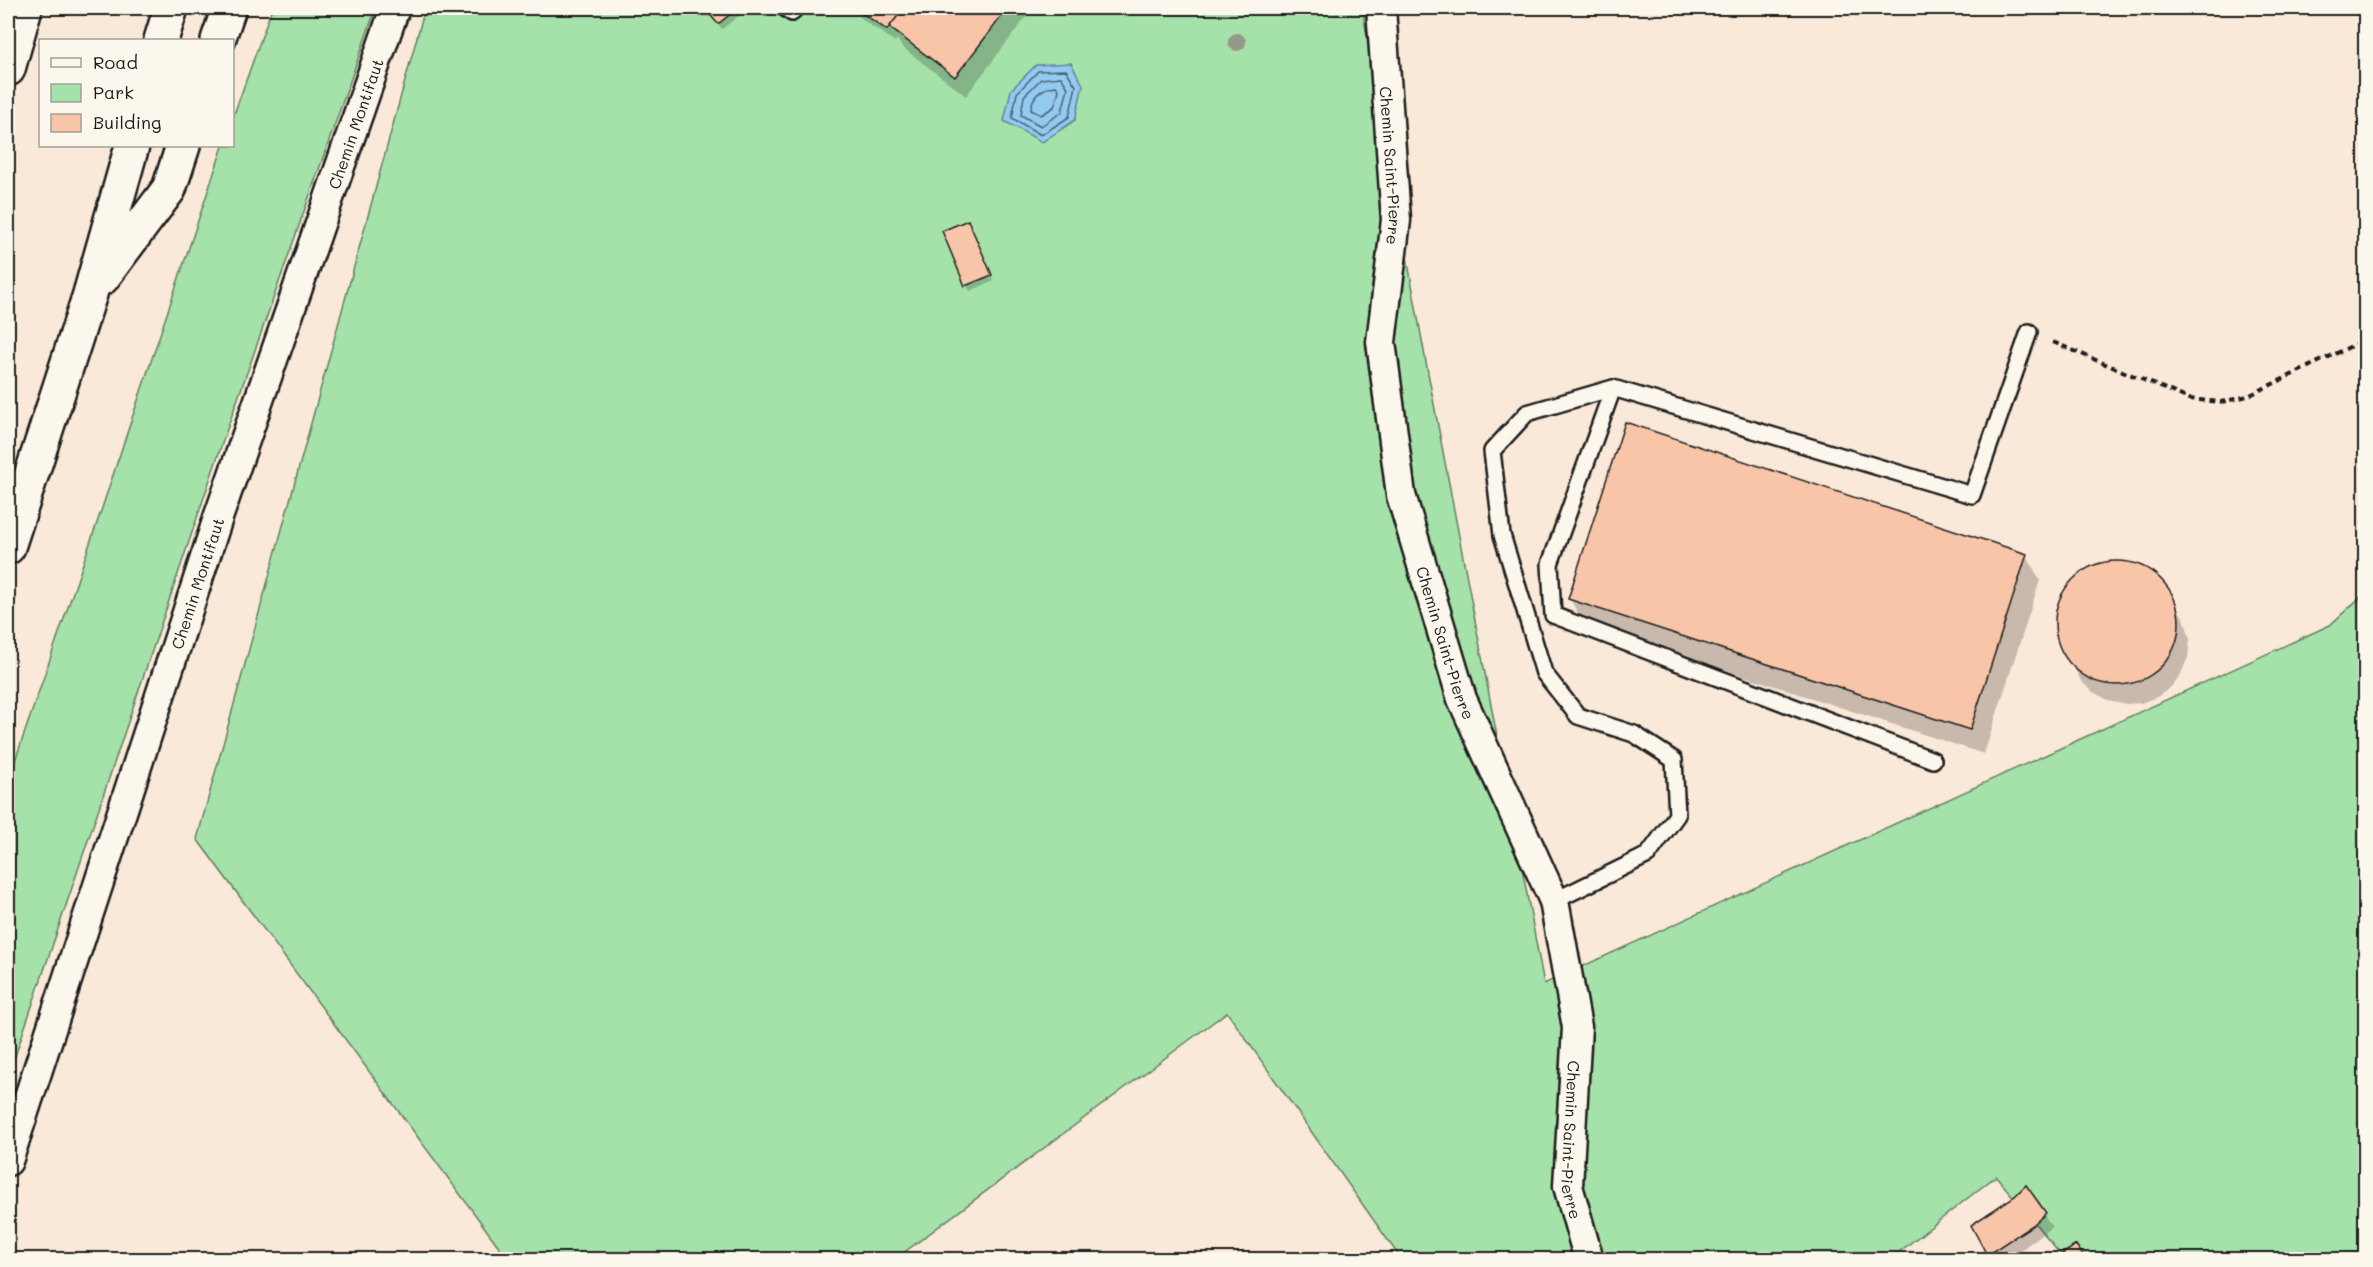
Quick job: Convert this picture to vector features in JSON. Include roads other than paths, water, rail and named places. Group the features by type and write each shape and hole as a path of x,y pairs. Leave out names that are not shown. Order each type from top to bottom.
{"highway":[{"path":"8,69 25,8"},
{"path":"161,39 171,8"},
{"path":"218,39 229,8"},
{"path":"8,547 90,294 132,147"},
{"path":"90,294 169,189 183,147"}],"street":[{"name":"Chemin Montifaut","path":"8,1161 218,518 394,8"},
{"name":"Chemin Saint-Pierre","path":"1382,8 1396,220 1381,342 1401,495 1462,699 1554,901 1577,1027 1568,1186 1589,1260"}],"lane":[{"path":"1554,901 1648,855 1677,815 1674,760 1634,734 1578,716 1544,673 1502,536 1492,451 1527,413 1613,388 1972,495 2029,332"},
{"path":"1613,388 1550,564 1553,615 1933,760"}],"water":[{"path":"1071,63 1083,85 1075,120 1042,142 1004,121 1011,90 1036,65"}]}
